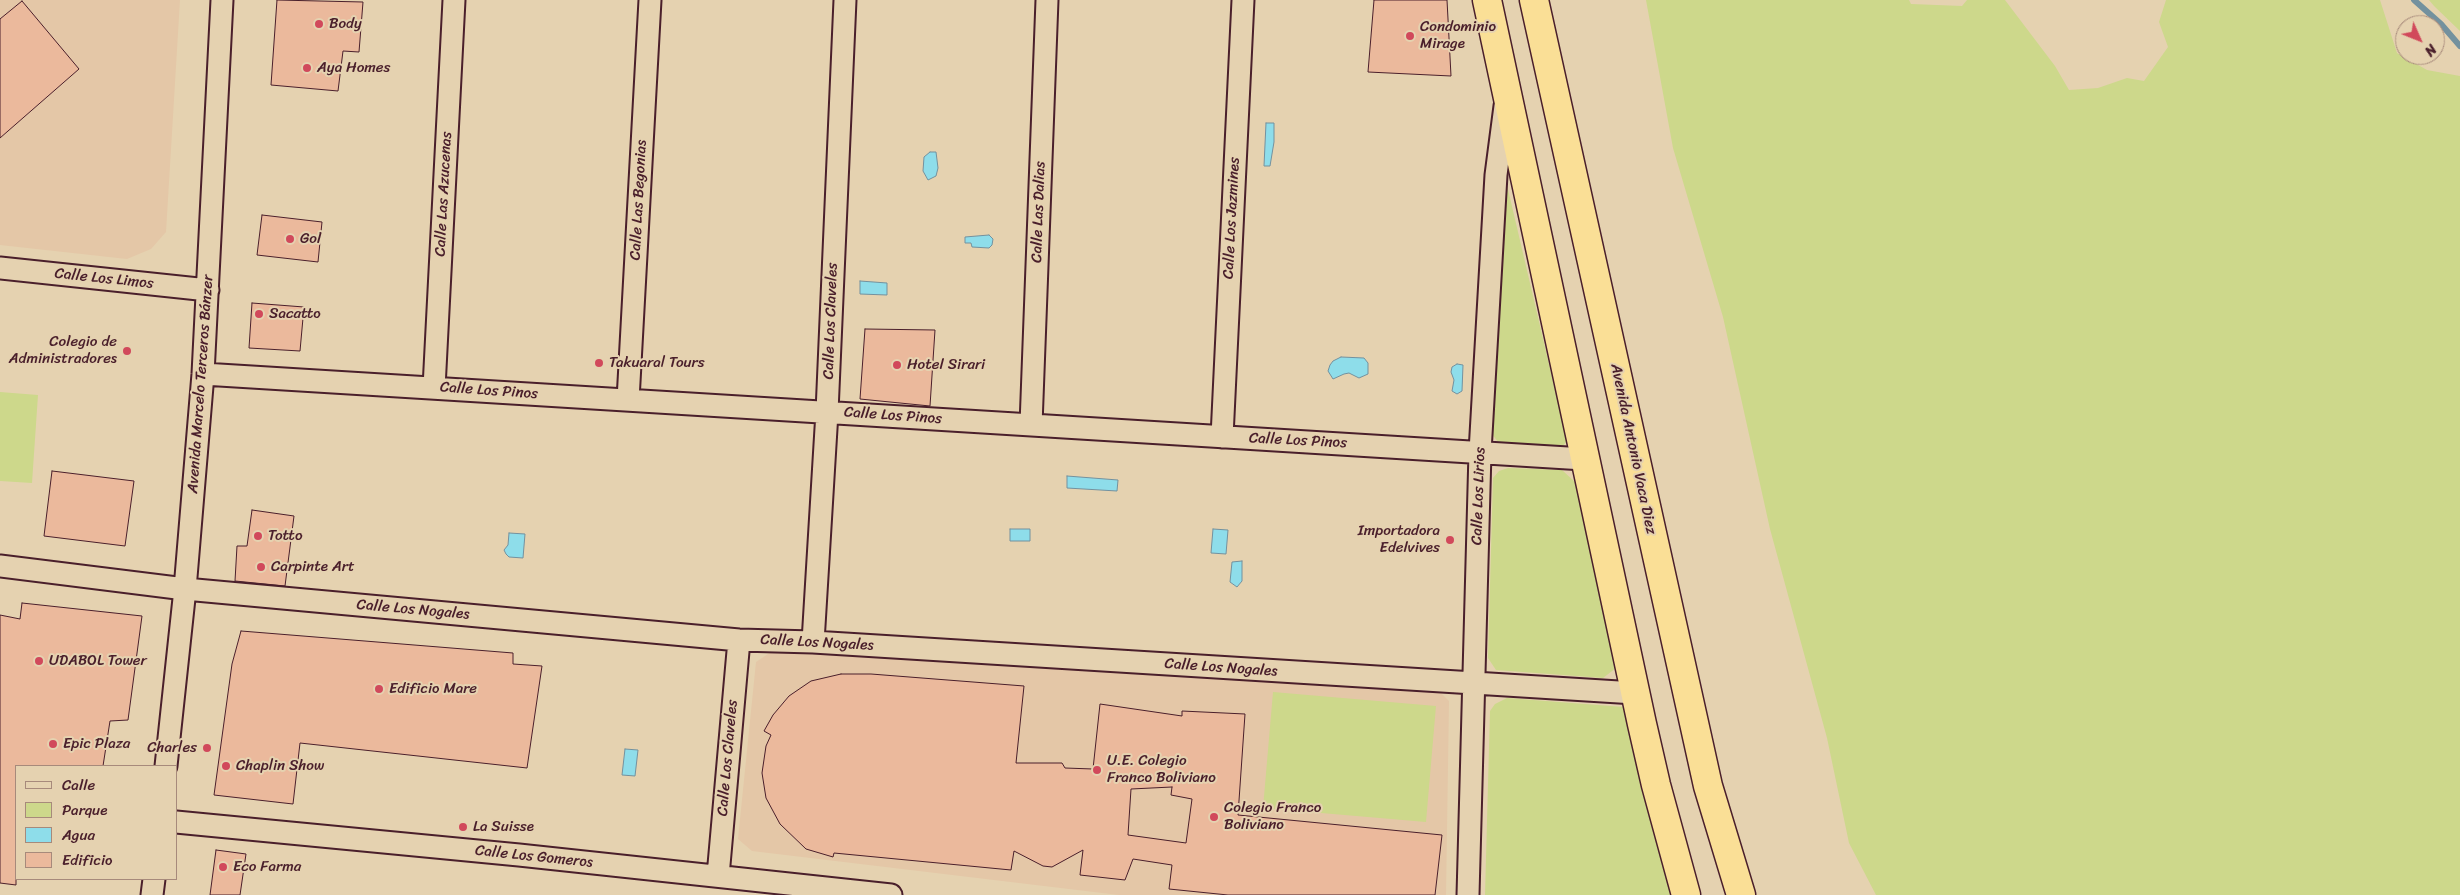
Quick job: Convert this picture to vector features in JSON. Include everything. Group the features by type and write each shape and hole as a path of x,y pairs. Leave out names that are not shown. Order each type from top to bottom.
{"highway":[{"path":"1486,0 1656,785 1686,895"},
{"name":"Avenida Antonio Vaca Diez","path":"1534,0 1706,776 1741,895"}],"street":[{"name":"Avenida Marcelo Terceros Bánzer","path":"166,765 184,589 202,374 208,290 222,0"},
{"name":"Calle Las Azucenas","path":"434,388 454,0"},
{"name":"Calle Las Begonias","path":"628,400 650,0"},
{"name":"Calle Los Claveles","path":"813,642 827,412 845,0"},
{"name":"Calle Las Dalias","path":"1031,425 1047,0"},
{"name":"Calle Los Jazmines","path":"1222,437 1242,0"},
{"name":"Calle Los Lirios","path":"1468,895 1480,452 1496,175 1506,98"},
{"name":"Calle Los Limos","path":"0,268 208,290"},
{"name":"Calle Los Pinos","path":"202,374 1584,459"},
{"name":"Calle Los Nogales","path":"0,566 184,589 739,640 813,642 1636,693"},
{"name":"Calle Los Claveles","path":"718,876 739,640"},
{"name":"Calle Los Gomeros","path":"178,822 718,876 775,889 891,895"},
{"path":"152,895 154,880"}],"shaded area":[{"path":"0,0 180,0 166,232 151,249 127,259 0,245"},
{"name":"U.E. Colegio Franco Boliviano","path":"774,650 1441,693 1449,701 1446,895 1119,895 752,851 738,839 756,662"}],"green space":[{"path":"1646,0 1909,0 1911,4 1962,6 1967,0 2005,0 2055,66 2069,90 2098,88 2127,78 2144,81 2168,47 2159,22 2166,0 2380,0 2395,47 2395,65 2418,65 2427,70 2460,76 2460,895 1876,895 1849,843 1827,738 1770,529 1723,317 1673,148"},
{"path":"2429,0 2460,0 2460,31 2445,15"},
{"path":"1503,168 1567,441 1562,447 1501,446 1492,434 1501,176"},
{"path":"0,392 38,395 32,483 0,481"},
{"path":"1508,468 1562,470 1575,482 1616,668 1603,678 1496,670 1488,658 1493,478 1499,471"},
{"path":"1273,692 1436,706 1426,822 1263,808"},
{"path":"1507,698 1624,707 1651,819 1673,895 1485,895 1490,711 1495,704"}],"water":[{"path":"1266,123 1274,123 1274,142 1270,166 1264,166"},
{"path":"930,152 936,152 938,168 936,176 928,180 923,171 924,157"},
{"path":"989,235 993,239 992,245 989,248 972,247 971,243 965,243 965,237"},
{"path":"860,281 887,283 887,295 860,294"},
{"path":"1341,357 1364,358 1368,363 1368,374 1359,378 1349,373 1333,379 1328,371 1330,365"},
{"path":"1457,364 1463,365 1462,391 1457,394 1452,391 1454,380 1451,372 1452,367"},
{"path":"1067,476 1118,480 1117,491 1067,488"},
{"path":"1010,529 1030,529 1030,541 1010,541"},
{"path":"1213,529 1228,530 1226,554 1211,553"},
{"path":"509,533 525,534 523,558 509,557 506,554 504,550 508,545"},
{"path":"1242,561 1242,581 1237,587 1230,582 1232,562"},
{"path":"625,749 638,750 635,776 622,775"}],"building":[{"name":"Body","path":"277,0 363,2 359,52 343,51 338,91 271,85"},
{"name":"Condominio Mirage","path":"1374,0 1447,0 1451,76 1368,72"},
{"path":"22,1 79,69 0,138 0,19"},
{"name":"Gol","path":"262,215 322,222 318,262 257,255"},
{"path":"252,303 304,307 300,351 249,348"},
{"name":"Hotel Sirari","path":"865,329 935,330 930,406 860,399"},
{"path":"52,471 134,481 125,546 44,536"},
{"path":"252,510 294,516 285,586 235,581 237,546 247,546"},
{"name":"Epic Plaza","path":"22,603 142,616 128,720 110,721 103,765 15,765 16,885 0,883 0,615 20,619"},
{"path":"241,631 513,653 513,664 542,666 527,768 300,743 293,804 214,795 232,664"},
{"path":"841,674 871,674 1024,686 1016,763 1062,763 1065,768 1093,769 1100,704 1182,716 1182,711 1245,714 1238,815 1442,835 1435,895 1228,895 1169,889 1172,865 1133,859 1125,880 1080,875 1083,850 1052,867 1043,866 1014,851 1011,870 834,853 833,857 806,849 780,824 766,798 762,773 766,746 771,735 764,731 773,715 789,696 811,681","holes":["1172,787 1171,795 1192,799 1186,843 1128,835 1131,789"]},
{"path":"216,850 246,854 240,895 210,895"}],"waterway":[{"path":"2414,0 2441,24 2460,46"}],"place":[{"name":"Body","path":"319,24"},
{"name":"Condominio Mirage","path":"1410,36"},
{"name":"Aya Homes","path":"307,68"},
{"name":"Gol","path":"290,239"},
{"name":"Sacatto","path":"259,314"},
{"name":"Colegio de Administradores","path":"127,351"},
{"name":"Takuaral Tours","path":"599,363"},
{"name":"Hotel Sirari","path":"897,365"},
{"name":"Totto","path":"258,536"},
{"name":"Importadora Edelvives","path":"1450,540"},
{"name":"Carpinte Art","path":"261,567"},
{"name":"UDABOL Tower","path":"39,661"},
{"name":"Edificio Mare","path":"379,689"},
{"name":"Epic Plaza","path":"53,744"},
{"name":"Charles","path":"207,748"},
{"name":"Chaplin Show","path":"226,766"},
{"name":"U.E. Colegio Franco Boliviano","path":"1097,770"},
{"name":"Colegio Franco Boliviano","path":"1214,817"},
{"name":"La Suisse","path":"463,827"},
{"name":"Eco Farma","path":"223,867"}]}
